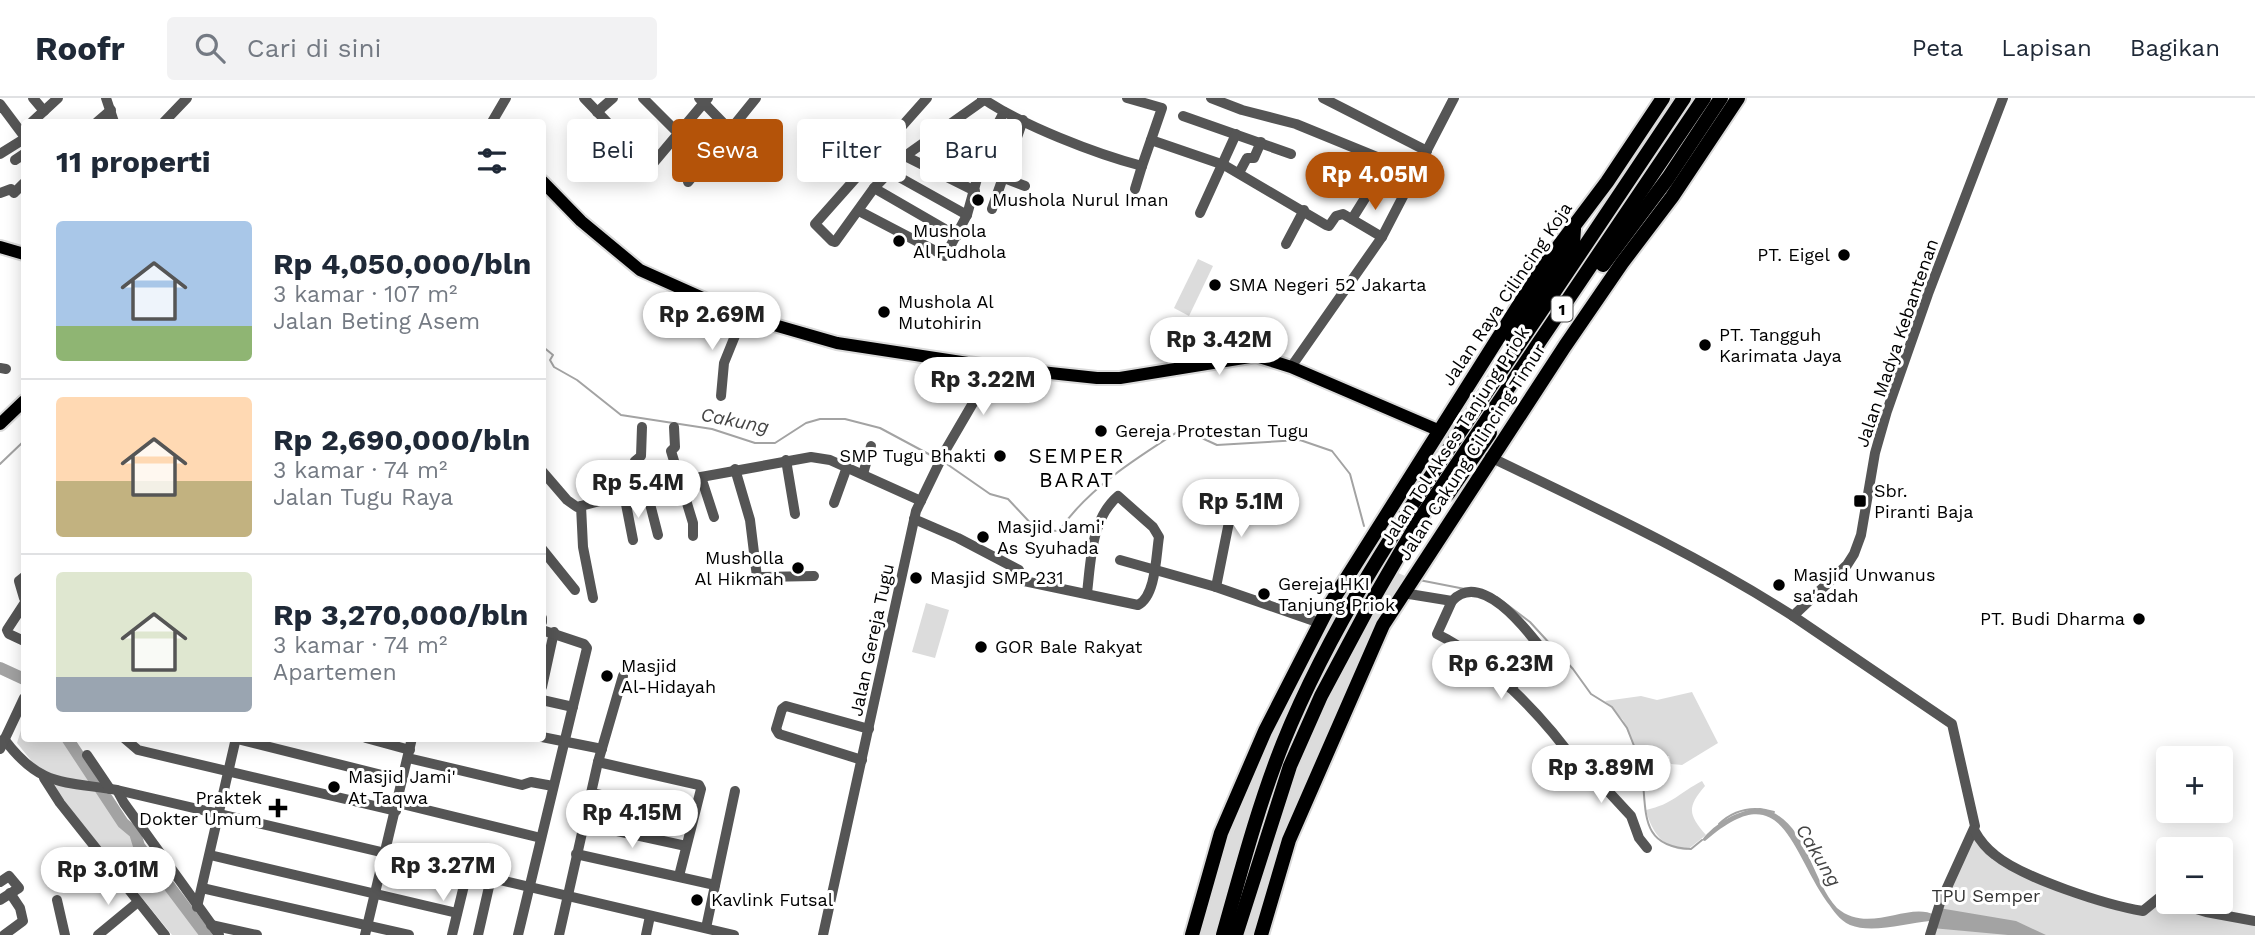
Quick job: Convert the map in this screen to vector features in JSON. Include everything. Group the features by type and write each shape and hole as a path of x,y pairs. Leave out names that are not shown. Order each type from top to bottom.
{"highway":[{"name":"Jalan Raya Cilincing Koja","path":"1192,935 1222,833 1265,732 1320,623 1363,550 1543,267 1574,227 1663,98"},
{"name":"Jalan Tol Akses Tanjung Priok","path":"1223,935 1260,807 1284,742 1381,553 1684,98"},
{"name":"Jalan Tol Akses Tanjung Priok","path":"1236,935 1274,810 1321,696 1419,520 1704,98"},
{"path":"1419,520 1438,509 1611,253 1668,178 1721,98"},
{"name":"Jalan Cakung Cilincing Timur","path":"1261,935 1298,817 1367,657 1404,591 1490,457 1738,98"},
{"path":"1456,438 1458,421 1564,257 1575,237 1574,227"}],"main road":[{"path":"546,185 581,221 635,266 698,298 743,316 825,341 994,367 1097,378 1120,378 1256,356 1291,367 1440,430"},
{"path":"0,424 21,404"}],"street":[{"path":"33,98 44,111"},
{"path":"35,119 58,98"},
{"path":"106,98 113,119"},
{"path":"167,119 187,98"},
{"path":"494,119 506,98"},
{"path":"584,98 650,167 672,144"},
{"path":"597,112 613,98"},
{"path":"739,119 756,98"},
{"path":"880,182 835,242 814,225 927,98"},
{"path":"1127,98 1161,108 1135,188"},
{"path":"1211,98 1242,110 1296,124 1416,173"},
{"path":"1323,98 1426,151"},
{"path":"1291,367 1382,237 1454,98"},
{"name":"Jalan Madya Kebantenan","path":"1793,616 1819,593 1854,554 1861,535 1875,453 1887,411 1928,294 2003,98"},
{"path":"646,99 672,127"},
{"path":"960,119 987,99 1004,112 1066,139 1142,166"},
{"path":"691,119 703,100 720,119"},
{"path":"0,104 21,133"},
{"path":"100,119 111,110"},
{"path":"1000,119 1004,112"},
{"path":"1183,116 1291,154"},
{"path":"1200,213 1236,134"},
{"path":"0,154 21,139"},
{"path":"1151,140 1224,165 1329,226 1340,214 1382,237"},
{"path":"1239,173 1247,158 1254,158 1261,142"},
{"path":"15,160 21,156"},
{"path":"906,156 975,191"},
{"path":"906,181 967,215"},
{"path":"859,211 941,255 946,255 967,215 977,182"},
{"path":"992,209 1000,182"},
{"path":"1015,182 1025,186"},
{"path":"0,193 11,189 14,192 21,186"},
{"path":"1352,219 1372,187"},
{"path":"874,188 957,236"},
{"path":"1286,244 1304,210"},
{"path":"721,396 724,363 743,316"},
{"name":"Jalan Gereja Tugu","path":"824,935 914,519 945,451 994,367"},
{"path":"642,427 641,456 635,461 658,535"},
{"path":"674,427 676,447 671,448 671,451 694,523 693,536"},
{"path":"863,474 872,446"},
{"path":"546,476 569,503 581,506 634,492 647,496 701,477 735,469 819,457 921,501"},
{"path":"1490,457 1719,569 1952,724 1975,821 1974,830 1939,906 1931,932"},
{"path":"786,460 795,514"},
{"path":"609,467 633,540"},
{"path":"834,503 847,467"},
{"path":"735,469 749,515 757,577 814,576"},
{"path":"701,477 714,517"},
{"path":"1216,587 1229,522 1245,486"},
{"path":"914,519 958,538 1019,570 1022,580 1141,604 1156,572 1154,562 1159,537 1153,527 1118,496 1103,515 1093,547 1087,593"},
{"path":"581,506 583,547 593,598"},
{"path":"546,553 575,590"},
{"path":"1121,560 1216,587 1320,623"},
{"path":"1510,688 1542,659 1544,652 1498,603 1482,593 1471,590 1462,592 1452,601 1437,634 1482,661 1510,688 1570,755 1587,780 1594,776 1631,816 1639,838 1647,848"},
{"path":"1404,591 1452,601"},
{"path":"21,609 7,631 21,640"},
{"path":"518,935 586,645 546,631"},
{"path":"546,662 554,632"},
{"path":"559,935 601,749 623,676"},
{"path":"546,701 573,707"},
{"path":"21,705 2,743 44,778 60,803 165,935"},
{"path":"862,760 779,734 776,729 782,709 786,706 869,729"},
{"path":"546,738 601,749"},
{"path":"129,742 138,750 228,772 541,838"},
{"path":"197,907 234,742"},
{"path":"247,742 402,780"},
{"path":"377,742 409,754 522,785 531,782 553,786"},
{"path":"366,930 411,742"},
{"path":"87,755 219,935"},
{"path":"598,762 699,785 701,789 679,876"},
{"path":"1603,785 1621,768 1638,765 1642,769"},
{"path":"44,778 110,789 220,814 734,935"},
{"path":"706,929 735,791"},
{"path":"591,793 694,814"},
{"path":"585,824 686,846"},
{"path":"1974,830 1994,854 2011,865 2097,900 2143,911 2156,900"},
{"path":"576,854 715,885"},
{"path":"210,855 457,914"},
{"path":"452,935 467,873"},
{"path":"0,882 10,877 19,888 0,900"},
{"path":"478,935 491,878"},
{"path":"202,888 366,930 409,935"},
{"path":"4,935 23,921 20,908 10,893"},
{"path":"57,900 65,935"},
{"path":"102,934 138,902"},
{"path":"2217,914 2255,921"},
{"path":"646,935 650,916"},
{"path":"211,925 257,935"}],"green space":[{"path":"1198,259 1213,266 1189,316 1174,308"},
{"path":"1394,571 1407,577 1343,714 1261,935 1236,935 1321,696"},
{"path":"1346,577 1362,587 1303,701 1224,935 1193,935 1221,833"},
{"path":"926,603 949,610 935,658 912,652"},
{"path":"1692,692 1718,743 1682,765 1671,764 1669,756 1638,757 1623,720 1605,701 1641,696 1657,700"},
{"path":"21,730 21,742 64,742 215,935 172,935 17,743"},
{"path":"1702,781 1705,786 1695,800 1692,810 1706,835 1687,850 1672,847 1655,832 1646,810 1670,801"},
{"name":"TPU Semper","path":"1974,830 1994,854 2097,900 2143,911 2156,900 2156,914 2226,914 2255,921 2255,935 1930,935"}],"shaded area":[{"path":"1760,808 1776,814 1788,823 1806,850 1828,895 1837,908 1849,915 1862,919 1913,912 1935,915 1939,908 2016,921 2046,935 2008,935 1932,928 1930,921 1879,928 1850,925 1840,918 1827,902 1781,826 1767,816 1751,815 1731,822 1705,841 1702,840 1728,818 1743,811"}],"waterway":[{"name":"Cakung","path":"546,349 553,355 550,360 554,367 577,380 621,415 712,429 755,443 775,443 806,423 820,419 845,419 880,428 936,458"},
{"name":"Cakung","path":"944,462 990,494 1008,499 1037,530 1059,531 1099,487 1131,462 1182,429 1217,445 1300,440 1332,451 1350,474 1364,526"},
{"name":"Cakung","path":"0,464 21,444"},
{"name":"Cakung","path":"1419,580 1465,589"},
{"name":"Cakung","path":"1497,597 1530,622 1573,669 1591,694 1612,707 1627,728 1640,761"},
{"path":"0,668 21,678"},
{"path":"70,742 123,823 135,833 139,846 206,935"},
{"name":"Cakung","path":"1642,773 1646,814 1654,834 1662,842 1674,847 1691,849 1702,840"},
{"name":"Cakung","path":"1719,824 1745,810 1774,812"}],"place":[{"name":"Mushola Nurul Iman","path":"978,200"},
{"name":"Mushola Al Fudhola","path":"899,241"},
{"name":"PT. Eigel","path":"1844,255"},
{"name":"SMA Negeri 52 Jakarta","path":"1215,285"},
{"name":"Mushola Al Mutohirin","path":"884,312"},
{"name":"PT. Tangguh Karimata Jaya","path":"1705,345"},
{"name":"Gereja Protestan Tugu","path":"1101,431"},
{"name":"SMP Tugu Bhakti","path":"1000,456"},
{"name":"Sbr. Piranti Baja","path":"1860,501"},
{"name":"Masjid Jami' As Syuhada","path":"983,537"},
{"name":"Musholla Al Hikmah","path":"798,568"},
{"name":"Masjid SMP 231","path":"916,578"},
{"name":"Masjid Unwanus sa'adah","path":"1779,585"},
{"name":"Gereja HKI Tanjung Priok","path":"1264,594"},
{"name":"PT. Budi Dharma","path":"2139,619"},
{"name":"GOR Bale Rakyat","path":"981,647"},
{"name":"Masjid Al-Hidayah","path":"607,676"},
{"name":"Masjid Jami' At Taqwa","path":"334,787"},
{"name":"Praktek Dokter Umum","path":"278,808"},
{"name":"Kavlink Futsal","path":"697,900"}],"district":[{"name":"SEMPER BARAT","path":"1077,468"}]}
